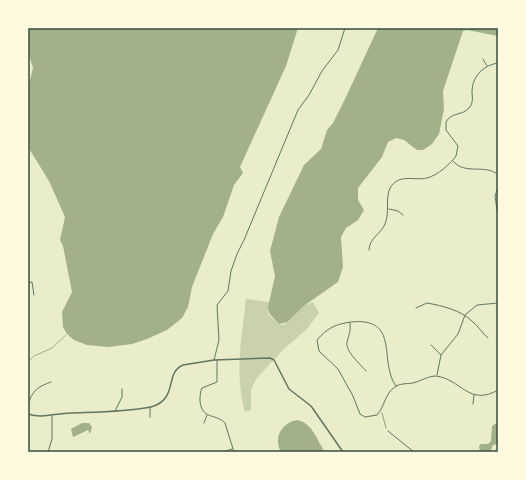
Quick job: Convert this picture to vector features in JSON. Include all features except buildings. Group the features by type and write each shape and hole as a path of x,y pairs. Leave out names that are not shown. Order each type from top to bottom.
{"street":[{"path":"214,360 219,340 217,305 228,291 231,271 236,254 244,240 298,110 309,95 322,71 338,50 346,28"},
{"path":"483,59 487,66"},
{"path":"369,250 372,240 385,225 389,209 389,192 395,182 402,178 420,179 430,177 453,160 458,153 458,146 446,130 446,122 452,115 462,113 468,109 473,99 474,81 480,72 487,66 498,63"},
{"path":"453,160 462,168 491,170 498,175"},
{"path":"498,187 495,196 498,217"},
{"path":"389,209 398,211 403,215"},
{"path":"28,283 32,282 34,295"},
{"path":"416,308 427,303 465,315 473,321 482,334 488,338"},
{"path":"437,376 441,355 458,334 465,315 477,305 498,303"},
{"path":"350,322 351,330 347,343 348,349 366,370"},
{"path":"396,386 390,375 388,350 383,334 372,324 350,322 334,326 325,330 317,340 317,348 338,369 354,396 360,414 369,418 381,411 388,394 396,386 437,376 474,395 486,395 498,390"},
{"path":"431,345 441,355"},
{"path":"28,414 42,417 69,413 115,412 150,407 159,404 166,398 172,378 178,367 189,363 214,360 274,360 289,389 311,406 343,452"},
{"path":"217,360 217,382 204,387 201,391 201,408 207,414 222,420 225,423 234,452"},
{"path":"28,405 31,393 36,388 51,382"},
{"path":"115,412 122,399 122,390"},
{"path":"473,404 474,395"},
{"path":"150,407 150,417"},
{"path":"204,423 207,414"},
{"path":"48,452 52,439 52,416"},
{"path":"388,431 414,452"},
{"path":"223,452 232,449"}],"path":[{"path":"381,411 388,431"}],"shaded area":[{"path":"28,28 298,28 286,66 240,167 243,173 234,185 223,217 213,234 192,287 188,307 182,318 167,330 147,339 132,344 108,347 87,345 74,340 67,334 63,327 62,312 72,292 63,246 60,240 65,217 49,181 28,147 28,88 33,68 28,52"},
{"path":"378,28 498,28 498,36 467,30 463,31 443,91 444,109 439,134 432,144 423,150 417,150 404,140 396,138 388,142 382,157 358,188 358,200 364,210 358,220 346,228 341,237 343,267 338,282 305,305 287,322 279,324 269,313 268,307 275,276 270,251 279,217 304,165 321,149 327,130 333,123 345,99"},
{"path":"246,299 269,302 268,314 279,324 283,325 305,305 313,302 319,313 307,329 284,349 256,379 251,390 251,410 245,412 239,369"},
{"path":"297,420 307,425 311,429 325,452 281,452 278,441 280,432 287,424"},
{"path":"498,422 498,444 493,445 490,452 480,452 479,446 481,444 488,444 491,441 492,426"},
{"path":"82,423 89,423 92,427 90,434 88,430 73,437 71,429"}],"waterway":[{"path":"28,362 34,356 52,348 66,335"}]}
